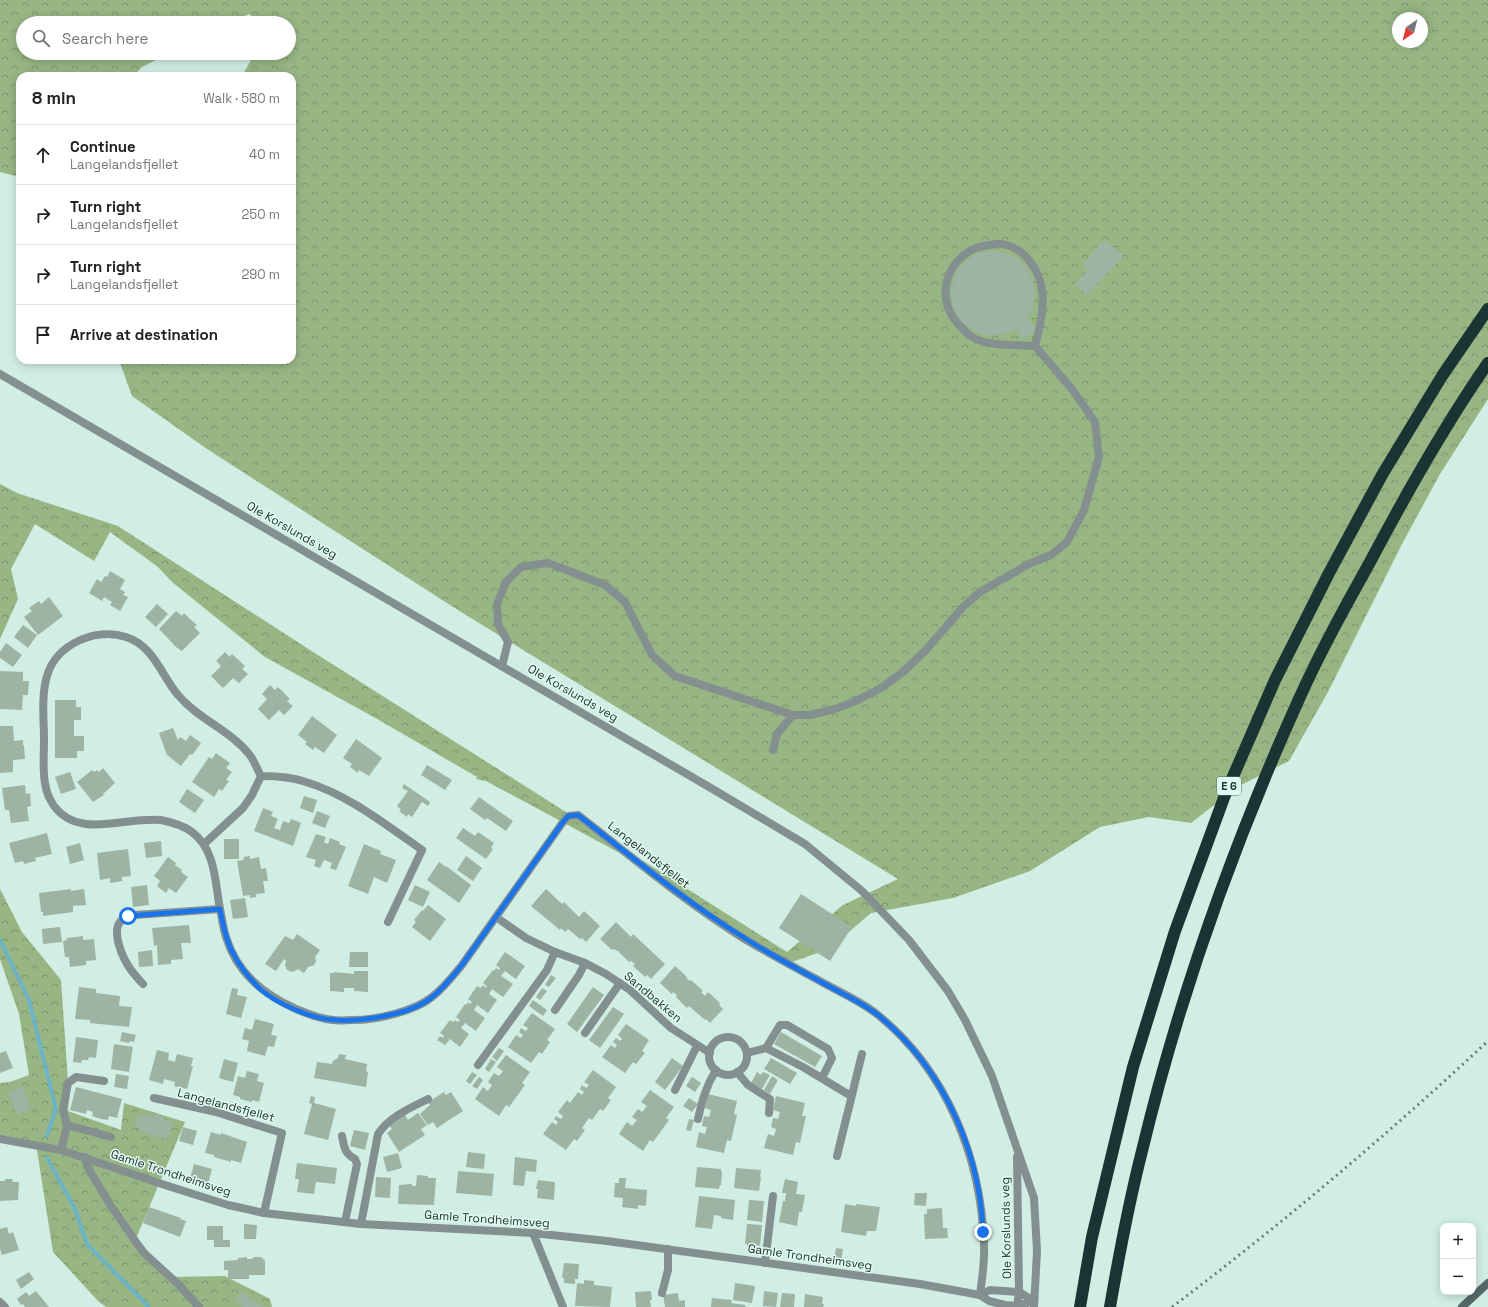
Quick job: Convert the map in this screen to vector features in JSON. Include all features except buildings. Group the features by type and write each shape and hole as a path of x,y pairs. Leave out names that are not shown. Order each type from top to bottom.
{"highway":[{"name":"E 6","path":"1080,1307 1092,1237 1133,1067 1175,931 1225,795 1275,680 1329,573 1382,475 1442,376 1488,309"},
{"name":"E 6","path":"1110,1307 1141,1151 1162,1075 1203,941 1254,804 1300,697 1354,590 1408,490 1488,362"}],"main road":[{"path":"1462,1307 1488,1283"}],"street":[{"path":"502,666 508,642 498,624 497,604 506,582 521,567 548,563 605,585 625,602 652,655 675,676 793,715 810,715 835,710 881,688 903,672 925,651 963,607 980,592 1029,564 1050,555 1067,542 1084,510 1099,457 1095,422 1072,389 1035,346 981,341 966,333 954,320 948,310 945,294 948,278 955,263 969,250 985,245 1003,244 1018,250 1029,259 1039,274 1043,295 1042,322 1035,346"},
{"name":"Ole Korslunds veg","path":"0,374 767,821 805,844 862,891 909,940 948,991 968,1026 992,1076 1034,1198 1037,1251 1034,1304"},
{"name":"Langelandsfjellet","path":"261,776 250,755 236,741 198,714 179,696 155,659 145,648 135,641 126,637 111,634 96,635 84,638 62,652 52,663 47,674 44,689 44,775 46,790 59,813 69,820 81,824 99,825 139,820 160,820 177,824 192,832 204,844 213,864 226,937 233,955 260,989 281,1002 312,1016 333,1020 359,1020 385,1016 407,1010 430,999 445,985 462,965 563,822 568,816 578,815 689,900 742,937 856,1000 878,1015 903,1038 932,1073 944,1094 962,1134 978,1187 983,1216 984,1246 980,1295"},
{"path":"773,750 777,734 793,715"},
{"path":"204,844 243,808 252,795 261,776 291,778 331,791 366,811 422,850 388,922"},
{"path":"143,984 130,969 120,949 117,927 123,919 135,915 220,909"},
{"name":"Sandbakken","path":"496,918 526,938 555,952 585,963 620,983 630,990 671,1028 697,1046 710,1052"},
{"path":"478,1065 547,970 555,952"},
{"path":"555,1010 579,975 585,963"},
{"path":"585,1033 620,983"},
{"path":"766,1048 780,1025 787,1025 828,1049 832,1058 822,1078"},
{"path":"727,1037 739,1040 747,1053 745,1064 737,1072 726,1075 716,1070 710,1059 710,1052 716,1042 727,1037"},
{"path":"676,1090 697,1046"},
{"path":"747,1053 766,1048 852,1096"},
{"path":"837,1156 862,1054"},
{"path":"698,1119 703,1095 708,1082 716,1070"},
{"path":"737,1072 748,1084 770,1099 769,1113"},
{"path":"61,1150 67,1125 62,1109 68,1083 76,1077 104,1081"},
{"name":"Langelandsfjellet","path":"154,1098 216,1112 282,1133 264,1213"},
{"path":"361,1224 378,1134 382,1128 393,1119 428,1099"},
{"path":"67,1125 111,1137"},
{"path":"342,1136 345,1151 349,1156 355,1159 357,1164 345,1222"},
{"name":"Gamle Trondheimsveg","path":"0,1138 61,1150 228,1205 264,1213 361,1224 533,1233 668,1249 920,1284 980,1295 989,1302 1017,1307 1034,1304"},
{"name":"Ole Korslunds veg","path":"1017,1149 1019,1292 1017,1307"},
{"path":"85,1158 87,1166 109,1203 138,1245 145,1254 178,1284 199,1307"},
{"path":"765,1263 773,1196"},
{"path":"533,1233 563,1307"},
{"path":"662,1293 668,1270 668,1249"},
{"name":"Gamle Trondheimsveg","path":"980,1295 990,1290 1019,1292 1034,1304"},
{"path":"0,1302 5,1307"}],"green space":[{"path":"0,0 1488,0 1488,399 1440,474 1401,546 1328,692 1289,761 1237,787 1191,823 1149,817 1100,827 1030,871 953,898 871,913 829,949 786,964 742,938 642,865 486,781 476,779 477,777 379,720 265,657 172,582 158,567 110,532 94,561 35,524 11,569 18,599 0,639 0,484 17,493 118,526 310,650 787,952 843,905 898,879 461,612 207,449 132,396 120,364 296,364 296,72 244,72 251,60 296,60 296,16 252,16 249,14 245,16 16,16 16,60 156,60 142,67 137,72 16,72 16,176 0,172"},
{"path":"0,889 22,932 61,980 68,1081 71,1082 68,1111 121,1130 124,1103 185,1122 135,1241 169,1277 225,1276 270,1299 272,1307 106,1307 99,1302 53,1252 36,1144 0,1139 0,1083 10,1082 29,1075 19,1014 0,959"}],"waterway":[{"path":"0,940 29,1000 56,1109 47,1136"},
{"path":"47,1158 75,1209 87,1244 149,1307"}],"railway":[{"path":"1172,1307 1254,1244 1373,1145 1488,1041"}],"route":[{"path":"128,916 220,909 226,937 233,955 260,989 281,1002 312,1016 333,1020 359,1020 385,1016 407,1010 430,999 445,985 462,965 563,822 568,816 578,815 689,900 742,937 856,1000 878,1015 903,1038 932,1073 953,1112 969,1153 978,1187 983,1216 983,1232"}]}
